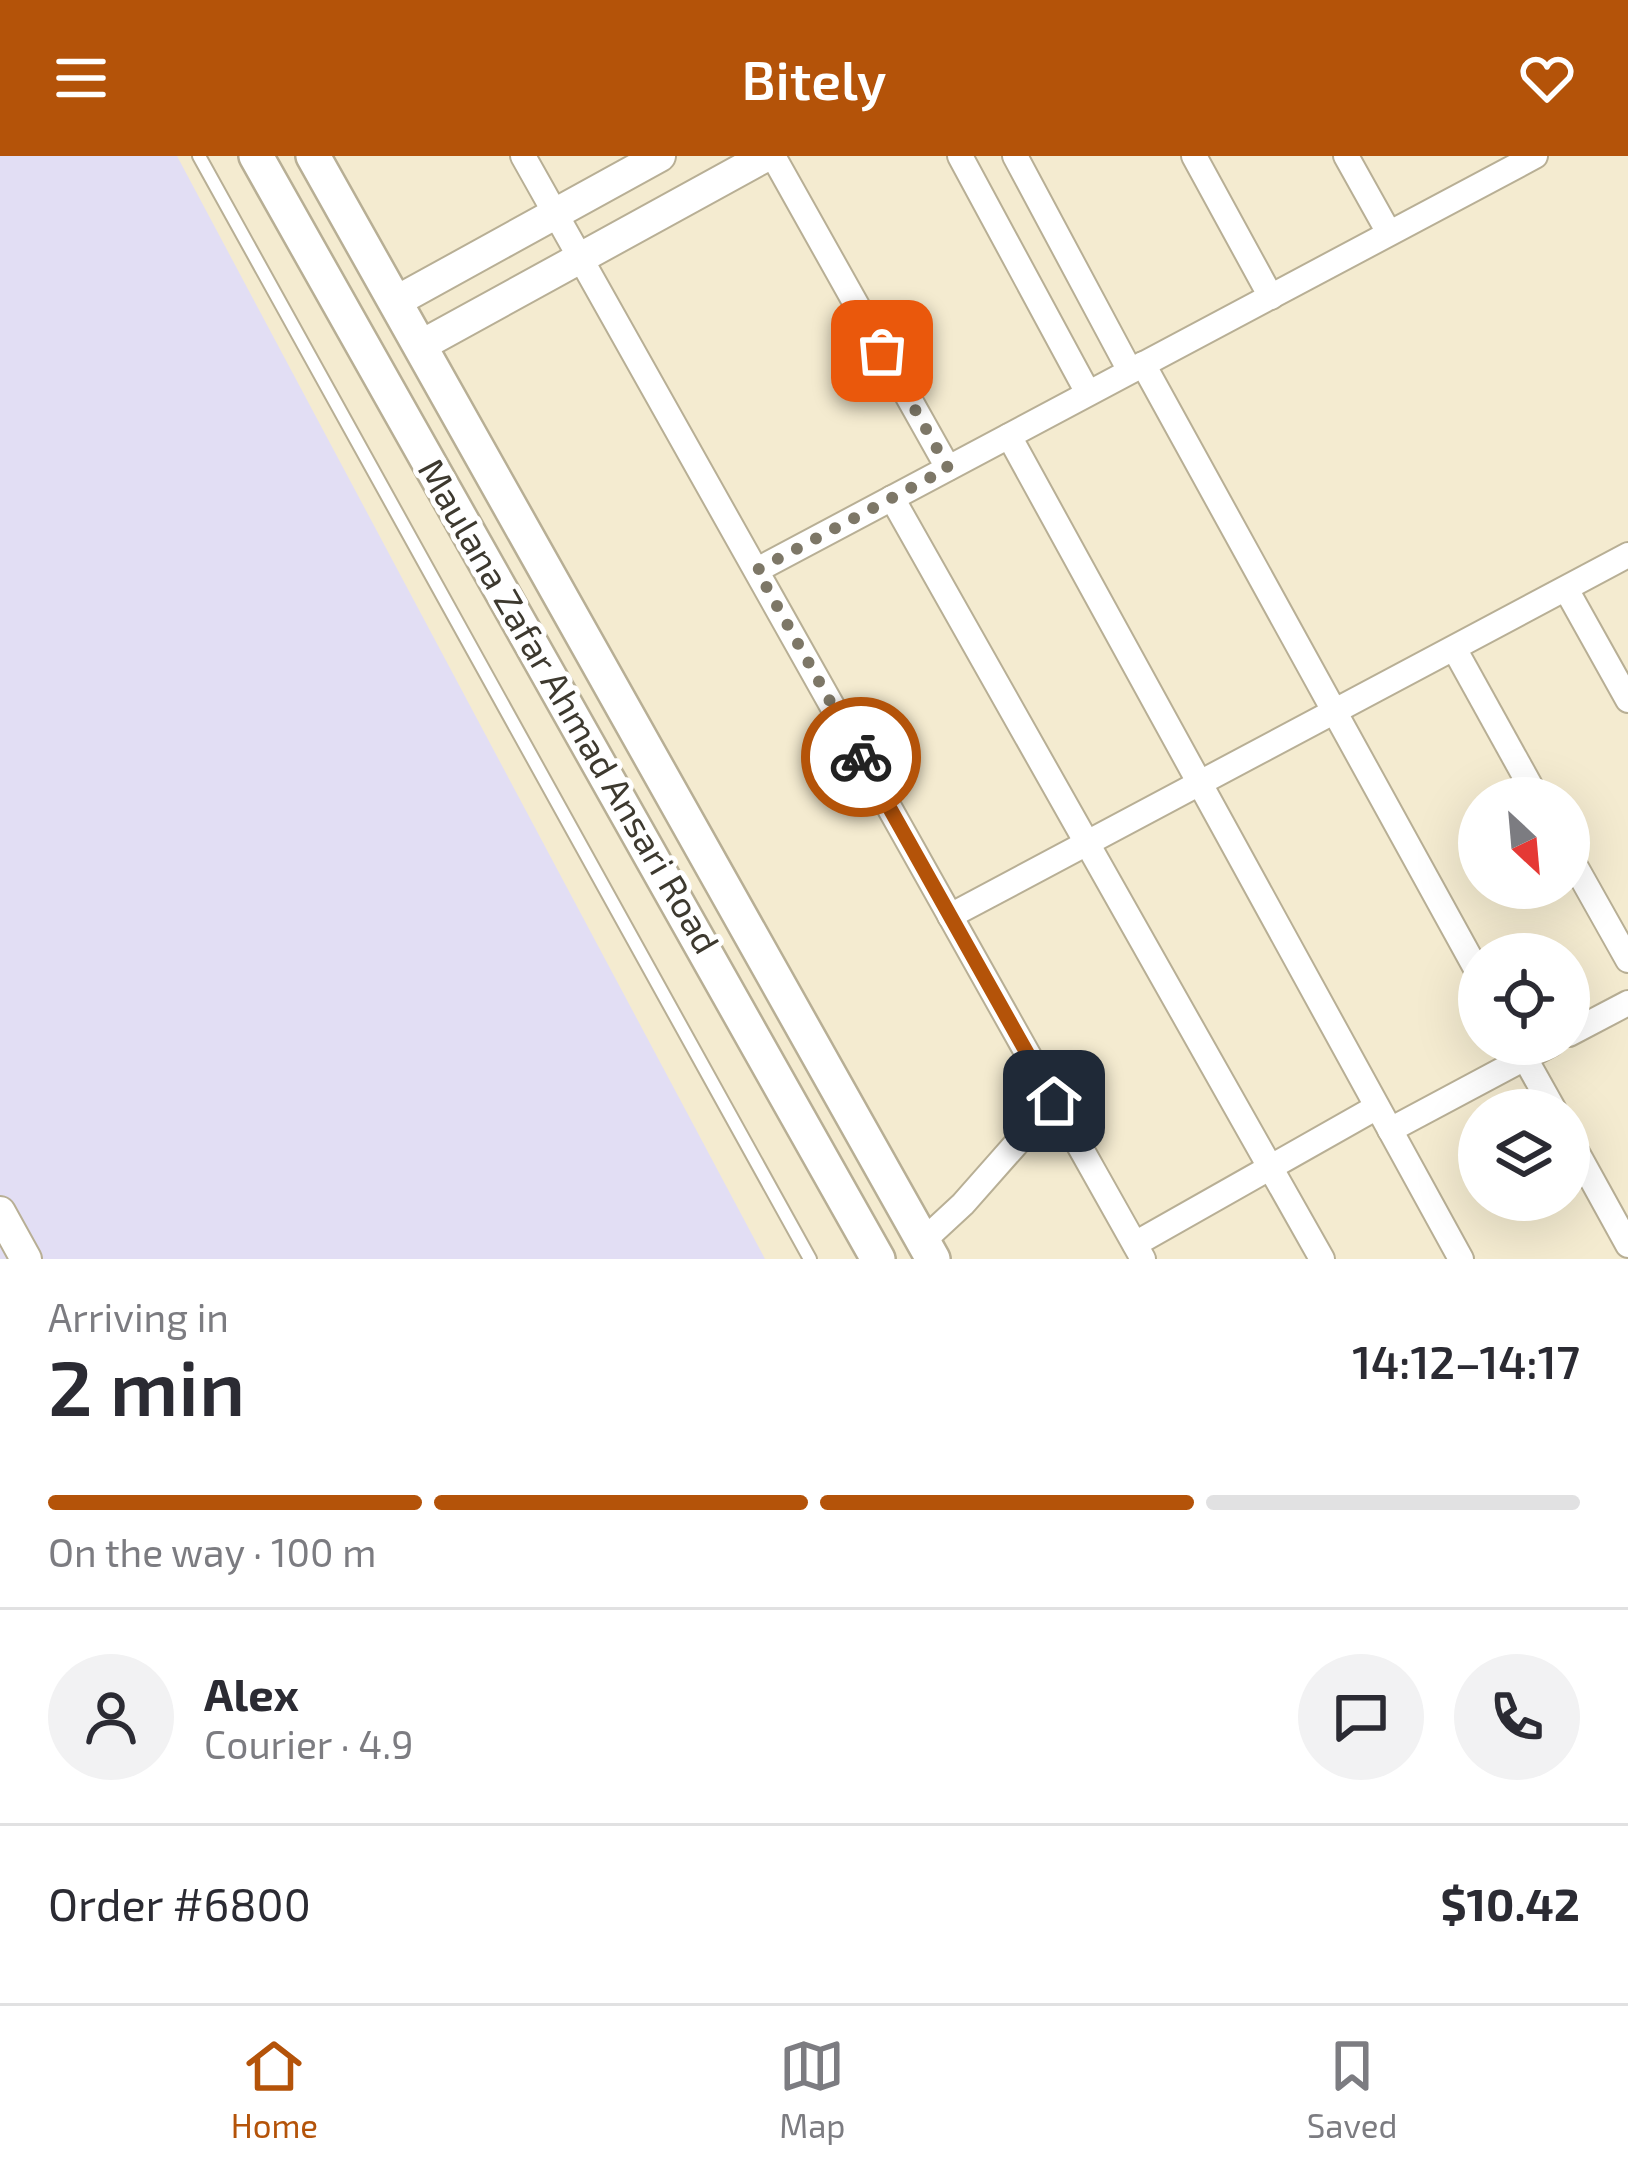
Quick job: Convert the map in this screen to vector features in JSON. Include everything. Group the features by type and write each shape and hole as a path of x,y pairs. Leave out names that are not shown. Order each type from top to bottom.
{"main road":[{"name":"Maulana Zafar Ahmad Ansari Road","path":"256,156 682,902 878,1259"},
{"name":"Maulana Zafar Ahmad Ansari Road","path":"313,156 928,1250"}],"street":[{"path":"523,156 1139,1252 1270,1166 1377,1107"},
{"path":"395,302 660,156"},
{"path":"420,346 769,156 948,468"},
{"path":"960,156 1088,393"},
{"path":"1015,156 1458,936"},
{"path":"1194,156 1270,297"},
{"path":"1346,156 1389,233"},
{"path":"757,570 1389,233 1491,166 1535,156"},
{"path":"1009,436 1461,1259"},
{"path":"892,498 1322,1259"},
{"path":"950,916 1628,556"},
{"path":"1566,590 1628,700"},
{"path":"1455,650 1525,777"},
{"path":"1590,892 1628,960"},
{"path":"1590,1023 1628,1003"},
{"path":"1390,1130 1498,1065"},
{"path":"928,1250 1054,1101"},
{"path":"1590,1176 1628,1245"},
{"path":"0,1212 26,1259"}],"lane":[{"path":"199,156 810,1259"}],"shaded area":[{"path":"0,156 177,156 765,1259 0,1259"}],"way so far":[{"path":"861,757 757,570 948,468 882,351"}],"route":[{"path":"861,757 1054,1101"}]}
